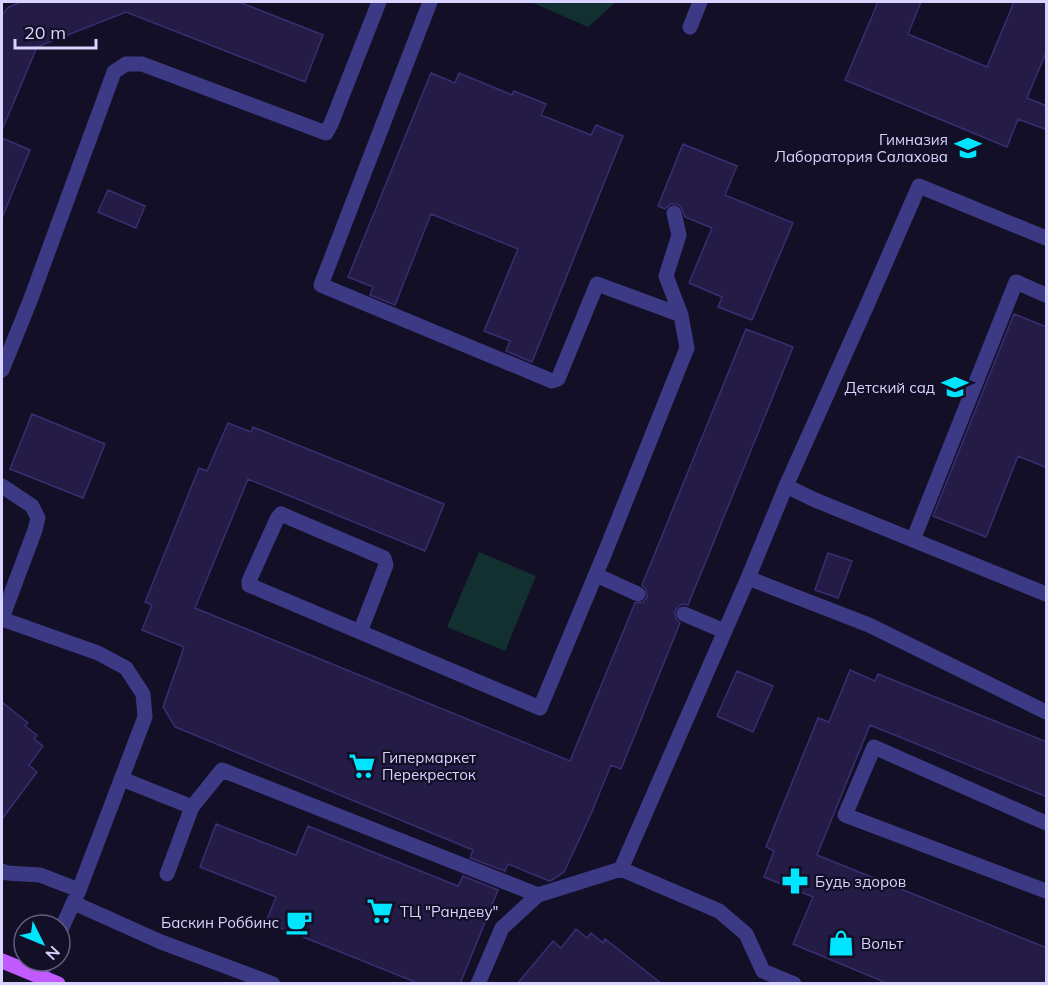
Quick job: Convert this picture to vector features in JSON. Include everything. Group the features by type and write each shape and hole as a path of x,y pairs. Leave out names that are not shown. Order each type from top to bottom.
{"main road":[{"path":"2,961 58,984"}],"lane":[{"path":"2,370 30,301 114,72 126,64 142,64 326,133 379,2"},
{"path":"430,2 321,285 552,381 558,379 597,284 681,315"},
{"path":"690,27 700,2"},
{"path":"621,869 786,486 919,186 1047,238"},
{"path":"360,632 386,565 384,558 281,514 249,585 360,632 540,708 687,348 681,315 666,276 679,235 674,213"},
{"path":"913,540 1016,282 1047,295"},
{"path":"2,486 32,507 38,518 2,619 98,653 126,668 143,694 145,717 68,913"},
{"path":"786,486 815,500 1047,594"},
{"path":"596,575 638,594"},
{"path":"748,578 869,625 1047,712"},
{"path":"684,614 724,631"},
{"path":"1047,822 874,747 844,814 1047,891"},
{"path":"167,874 192,807 222,770 538,895"},
{"path":"122,778 192,807"},
{"path":"478,984 502,928 538,895 621,869 719,911 746,934 761,977 795,984"},
{"path":"2,871 40,875 160,942 273,984"}],"green space":[{"path":"531,2 616,2 588,27"},
{"path":"479,552 536,576 505,651 447,627"}],"building":[{"path":"21,2 239,2 323,35 305,82 126,12 37,47 2,130 2,14 9,7"},
{"path":"878,2 921,2 908,34 987,67 1014,2 1047,2 1047,50 1027,98 1047,106 1047,130 1018,119 1007,147 845,80"},
{"path":"431,73 455,83 459,73 512,95 514,91 546,104 541,115 591,135 596,125 623,136 532,362 506,351 510,341 484,331 518,249 431,214 395,305 370,295 373,287 348,277"},
{"path":"2,138 30,150 2,218"},
{"path":"683,144 737,166 725,195 793,223 752,320 718,307 722,297 689,283 712,228 685,217 681,207 677,204 671,204 665,209 658,206"},
{"path":"108,190 145,206 136,228 98,212"},
{"path":"1014,314 1047,327 1047,468 1018,456 986,537 933,516"},
{"path":"746,329 793,347 688,605 683,604 675,611 676,619 680,623 621,769 611,765 564,872 549,881 508,864 505,871 470,858 473,850 175,727 163,707 184,647 142,630 152,605 145,602 199,468 207,471 228,423 251,432 253,427 444,504 425,551 248,479 195,608 570,761 635,603 643,602 647,597 646,589 642,585"},
{"path":"32,414 105,444 83,498 10,469"},
{"path":"828,553 852,561 838,598 815,590"},
{"path":"850,670 875,681 878,674 1047,742 1047,797 870,725 817,855 1047,948 1047,984 889,984 793,944 813,897 764,877 774,851 766,847 818,718 829,722"},
{"path":"737,671 773,686 753,732 717,716"},
{"path":"2,702 28,723 25,726 37,735 34,739 43,746 29,765 37,772 2,819"},
{"name":"ТЦ \"Рандеву\"","path":"216,824 296,855 308,826 458,886 463,876 498,890 460,984 420,984 266,922 276,897 200,867"},
{"path":"576,929 587,938 591,933 603,943 605,939 662,984 517,984 553,941 561,948"}],"place":[{"name":"Гимназия Лаборатория Салахова","path":"968,148"},
{"name":"Детский сад","path":"955,387"},
{"name":"Гипермаркет Перекресток","path":"362,766"},
{"name":"Будь здоров","path":"795,881"},
{"name":"ТЦ \"Рандеву\"","path":"380,911"},
{"name":"Баскин Роббинс","path":"299,922"},
{"name":"Вольт","path":"841,943"}]}
